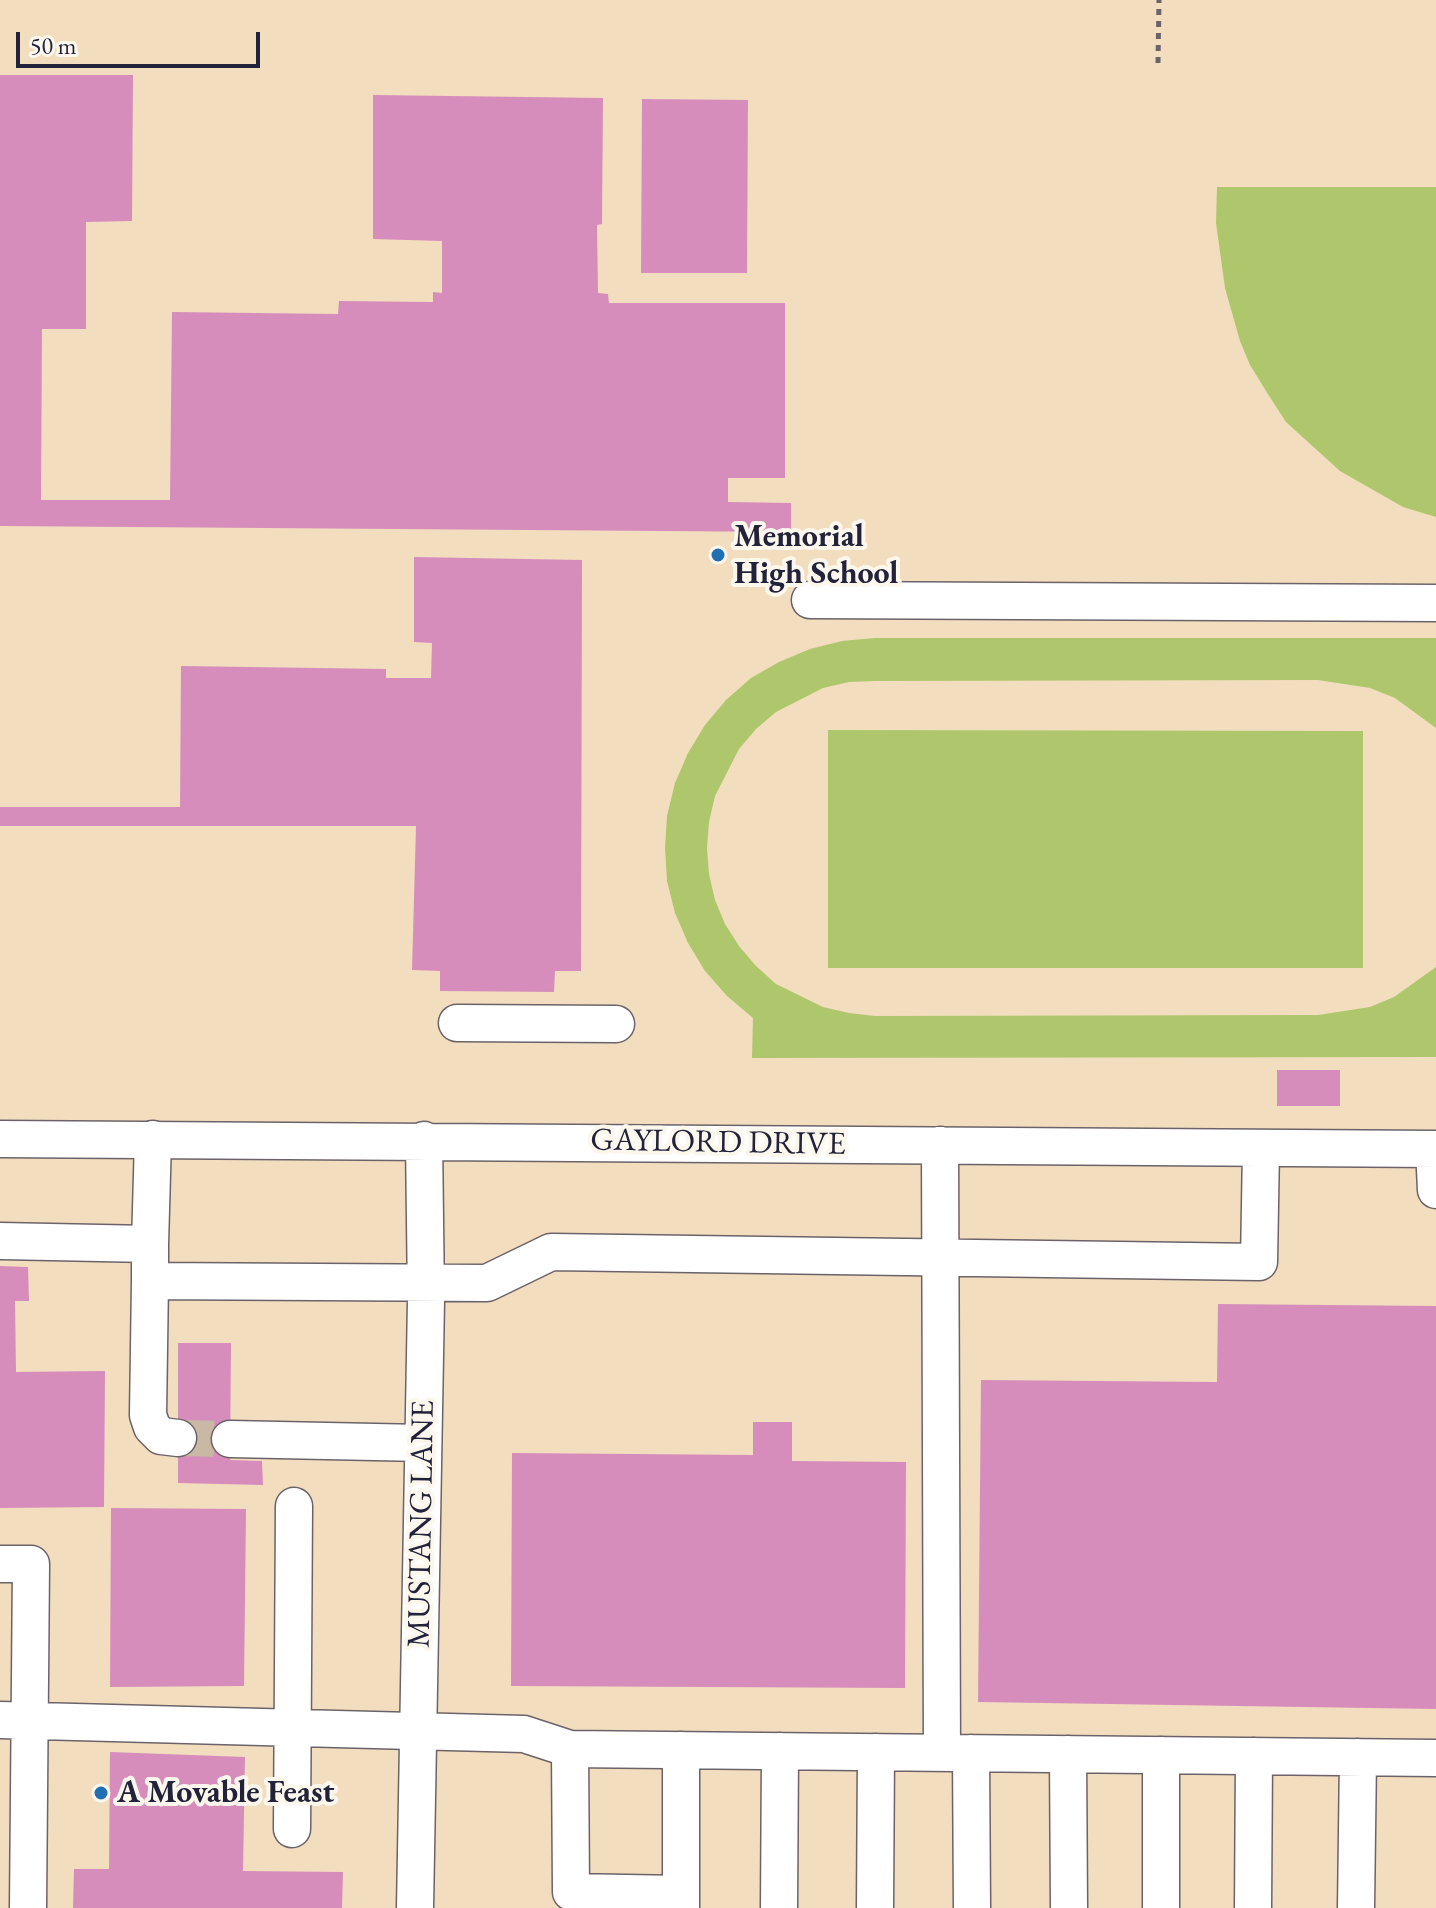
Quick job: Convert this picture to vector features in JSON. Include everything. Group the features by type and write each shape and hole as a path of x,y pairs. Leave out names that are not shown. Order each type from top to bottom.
{"street":[{"path":"810,600 1436,603"},
{"path":"457,1023 616,1024"},
{"name":"GAYLORD DRIVE","path":"0,1139 1435,1149"},
{"path":"153,1139 148,1415 152,1427 161,1436 178,1438"},
{"name":"MUSTANG LANE","path":"415,1908 426,1283 424,1140"},
{"path":"940,1145 957,1753 972,1908"},
{"path":"150,1281 487,1283 551,1252 1259,1262 1261,1148"},
{"path":"1435,1149 1436,1190"},
{"path":"0,1241 150,1244"},
{"path":"230,1439 423,1443"},
{"path":"292,1829 294,1506"},
{"path":"0,1564 31,1564 15,1721 28,1908"},
{"path":"15,1721 524,1734 570,1749 1436,1758"},
{"path":"570,1749 571,1892 681,1901 681,1750"},
{"path":"779,1908 780,1751"},
{"path":"875,1908 876,1752"},
{"path":"1068,1754 1069,1908"},
{"path":"1161,1755 1161,1908"},
{"path":"1253,1908 1254,1756"},
{"path":"1356,1908 1358,1757"}],"path":[{"path":"1158,63 1159,0"}],"green space":[{"path":"1217,187 1436,187 1436,517 1403,507 1340,471 1286,422 1250,365 1240,341 1225,288 1216,223"},
{"path":"875,638 1436,638 1436,728 1395,698 1370,688 1318,680 875,681 849,682 823,688 776,712 756,729 739,749 715,796 709,822 709,874 715,900 739,946 776,984 823,1007 875,1016 1318,1015 1370,1007 1394,997 1436,967 1436,1057 752,1058 753,1018 727,996 705,971 675,913 667,881 665,848 667,816 675,783 705,725 726,700 751,678 810,649 842,641"},
{"path":"828,730 1363,731 1363,968 828,968"}],"building":[{"name":"Memorial High School","path":"0,75 133,75 132,221 86,222 86,329 42,329 41,500 170,500 172,312 338,314 339,301 433,302 433,292 442,293 442,241 373,239 373,95 603,98 602,224 597,225 598,293 608,294 609,303 785,303 785,478 728,478 728,502 791,503 791,532 0,526"},
{"path":"642,99 748,100 747,273 641,273"},
{"path":"414,557 582,560 581,971 555,971 554,992 440,991 440,971 412,970 416,826 0,826 0,807 180,807 181,666 386,669 386,678 431,678 432,643 414,642"},
{"path":"1277,1070 1340,1070 1340,1106 1277,1106"},
{"path":"0,1266 28,1267 29,1301 15,1301 16,1372 105,1371 104,1507 0,1508"},
{"path":"1218,1304 1436,1306 1436,1709 978,1702 981,1380 1217,1382"},
{"path":"178,1343 231,1343 230,1460 262,1461 263,1485 178,1483"},
{"path":"753,1422 792,1422 792,1461 906,1462 905,1688 511,1686 512,1453 753,1455"},
{"path":"111,1508 246,1509 244,1686 110,1687"},
{"path":"110,1752 245,1757 243,1871 343,1872 342,1908 73,1908 74,1869 109,1869"}],"tunnel":[{"path":"178,1438 230,1439"}],"place":[{"name":"Memorial High School","path":"718,555"},
{"name":"A Movable Feast","path":"101,1793"}]}
